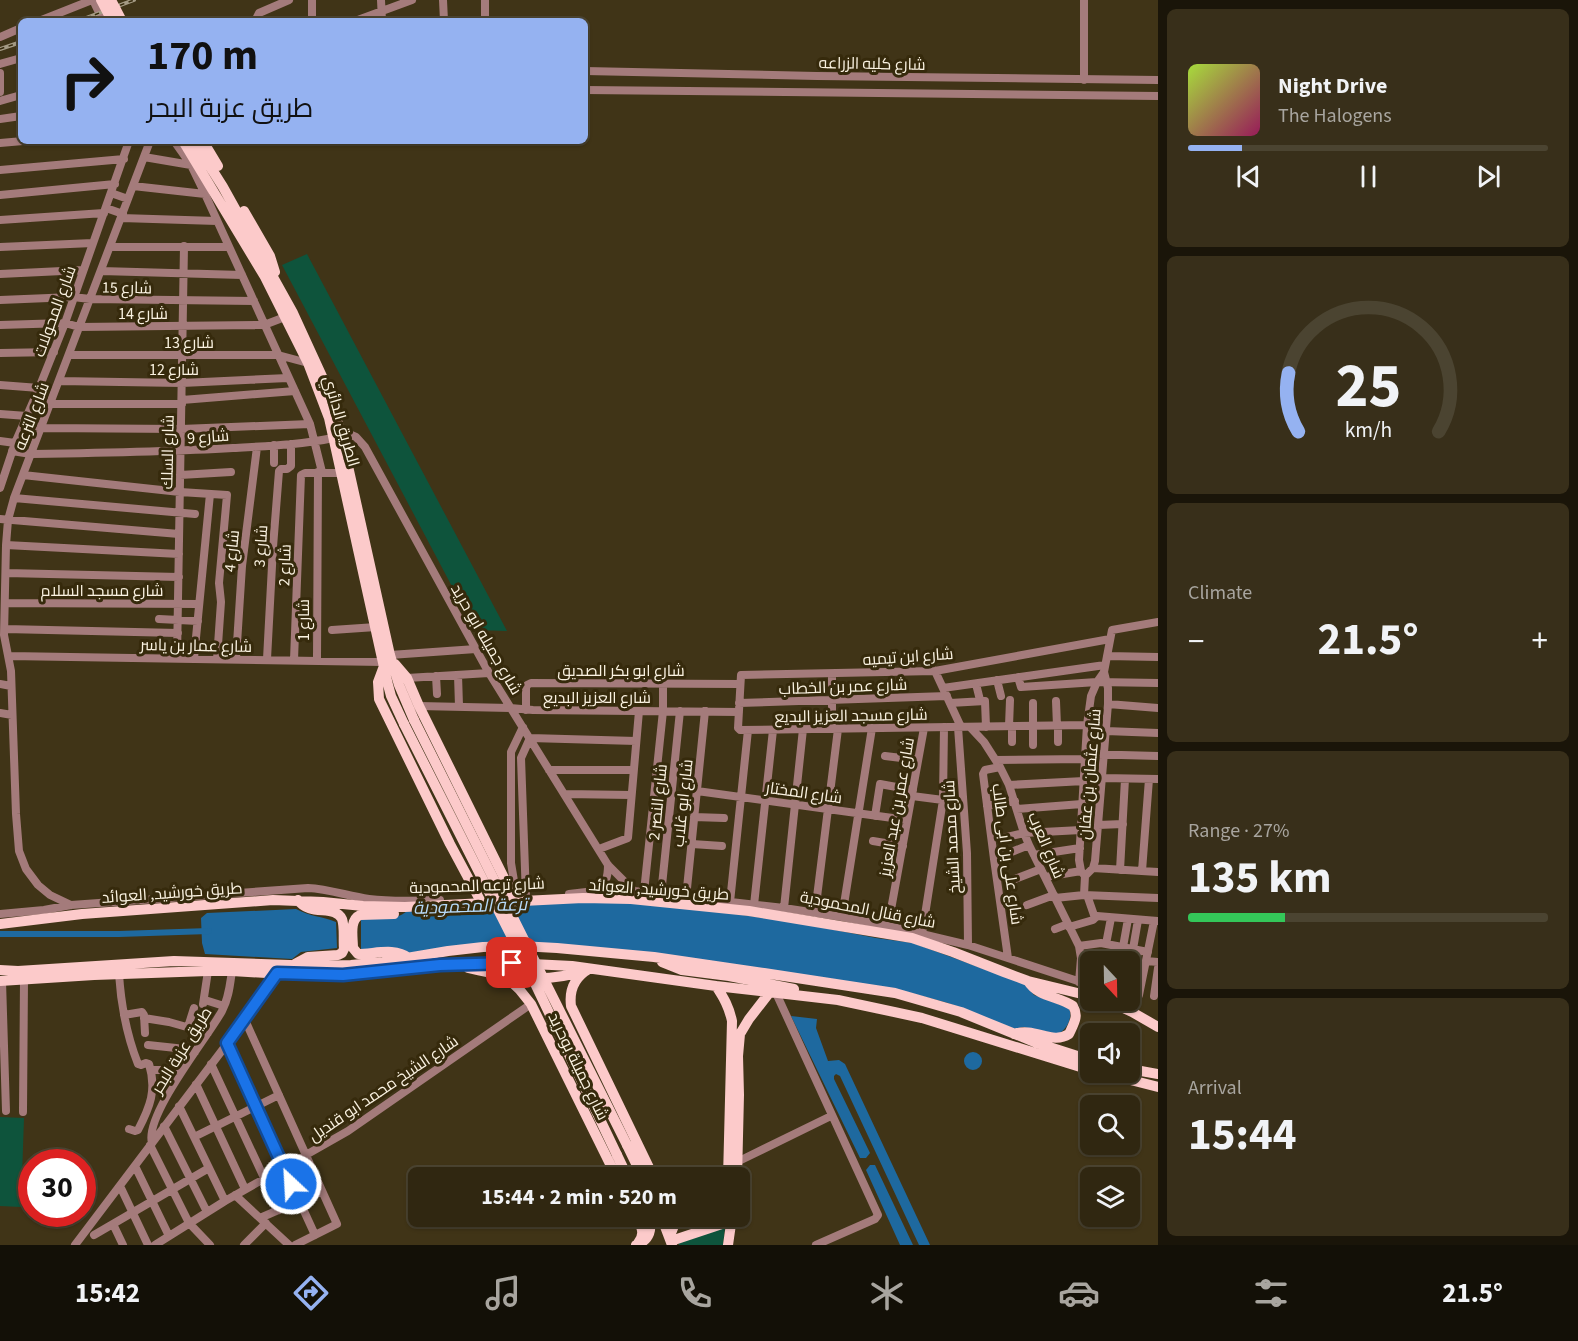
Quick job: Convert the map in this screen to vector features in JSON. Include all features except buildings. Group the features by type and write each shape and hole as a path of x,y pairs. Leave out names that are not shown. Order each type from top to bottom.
{"main road":[{"path":"101,0 110,18"},
{"path":"111,0 120,18"},
{"name":"الطريق الدائري","path":"185,144 265,277 308,363 337,434 387,661"},
{"name":"الطريق الدائري","path":"195,144 214,191 293,313 317,363 334,408 341,473 376,627 387,661"},
{"path":"205,144 270,256 276,284"},
{"path":"387,661 407,678 418,706 486,841 521,898"},
{"path":"387,661 391,696 409,722 638,1167"},
{"path":"387,661 378,682 379,699 454,853 480,900"},
{"path":"409,722 623,1167"},
{"path":"454,853 463,855 472,853 480,849 486,841"},
{"name":"طريق خورشيد, العوائد","path":"0,924 66,915 273,900 405,907 607,898 631,899 749,911 912,938 1028,981 1080,994"},
{"path":"298,900 308,909 337,913 348,922"},
{"path":"115,902 141,909"},
{"path":"348,922 360,915 394,914 405,907"},
{"path":"348,922 348,948"},
{"path":"1,981 21,975 174,961 351,965 465,949 520,946 557,948 654,957 895,993 961,1012 1056,1050 1080,1057"},
{"path":"348,948 358,954 396,952 409,958"},
{"path":"295,964 308,957 338,955 348,948"},
{"path":"654,957 675,968 791,988 837,1000"},
{"path":"0,970 21,975 232,970 343,975 456,964 542,964 837,1000 922,1018 1080,1067"},
{"path":"456,964 522,977 553,978 589,969"},
{"path":"589,969 581,974 573,986 570,995 571,1006 649,1167"},
{"name":"شارع جميلة بوحريد","path":"504,975 531,1004 612,1167"},
{"path":"1014,1034 1030,1032 1060,1038 1070,1034 1076,1017 1072,1006 1040,993 1028,981"},
{"path":"716,986 730,1010 736,1034 738,1167"},
{"path":"730,1167 736,1034 773,993"},
{"path":"1130,1011 1158,1027"},
{"path":"1140,1071 1158,1074"},
{"path":"1140,1082 1155,1086"},
{"path":"636,1245 640,1242 643,1232 641,1227"},
{"path":"636,1245 646,1240 650,1227"},
{"path":"665,1227 671,1241 709,1227"},
{"path":"728,1245 730,1227"}],"street":[{"path":"47,18 93,0 102,18"},
{"path":"256,18 259,14 289,0"},
{"path":"312,0 312,18"},
{"path":"381,0 382,18"},
{"path":"363,18 412,0"},
{"path":"443,0 444,18"},
{"path":"485,0 485,18"},
{"path":"1083,80 1084,0"},
{"path":"0,37 18,29"},
{"path":"0,64 18,59"},
{"name":"شارع كليه الزراعه","path":"588,71 1158,80"},
{"path":"0,73 0,93"},
{"name":"شارع كليه الزراعه","path":"588,90 1158,96"},
{"path":"0,100 18,96"},
{"path":"0,119 18,116"},
{"path":"0,144 18,142"},
{"name":"شارع المحولات","path":"0,488 3,471 65,323 128,144"},
{"name":"شارع الترعه","path":"71,905 50,895 38,885 26,869 19,851 9,656 3,633 6,573 4,520 149,144"},
{"name":"شارع 1","path":"176,144 214,191 217,221 310,424 320,472 316,660"},
{"path":"144,157 191,165"},
{"path":"0,170 124,159"},
{"path":"0,195 115,184"},
{"path":"133,186 214,191"},
{"path":"111,193 128,199"},
{"path":"0,220 105,210 122,216 217,221"},
{"path":"0,247 93,243"},
{"name":"شارع السلك","path":"177,658 184,246"},
{"path":"110,247 229,247"},
{"path":"0,274 83,270"},
{"path":"101,271 242,275"},
{"name":"شارع 15","path":"0,300 74,297 90,300 254,301"},
{"name":"شارع 14","path":"0,325 65,323 80,327 264,326 285,317"},
{"path":"0,353 54,352"},
{"name":"شارع 13","path":"69,356 278,355 308,363"},
{"name":"شارع 12","path":"59,381 182,383 288,378"},
{"path":"0,385 39,388"},
{"path":"50,404 182,402 295,391"},
{"path":"0,414 26,419 41,428 181,429 310,424"},
{"name":"شارع 9","path":"0,441 31,454 181,452 314,442 337,434"},
{"name":"شارع جميله ابو حريد","path":"337,434 356,437 365,447 510,708 608,866 634,891"},
{"name":"شارع 3","path":"267,659 279,472 291,466 291,444"},
{"path":"274,446 274,463"},
{"name":"شارع 4","path":"236,659 242,566 257,447"},
{"path":"180,475 231,471"},
{"name":"شارع 2","path":"294,660 301,475 305,472 320,472"},
{"path":"320,472 341,473"},
{"path":"23,475 180,492 225,494 228,497 219,583 221,602 217,659"},
{"path":"194,658 210,494"},
{"path":"14,498 195,514"},
{"path":"4,520 179,534"},
{"path":"6,545 179,554"},
{"path":"6,573 178,578"},
{"name":"شارع مسجد السلام","path":"5,603 200,604"},
{"path":"159,619 198,621"},
{"name":"شارع ابن تيميه","path":"740,684 741,675 935,671 1111,635 1158,622"},
{"path":"332,630 376,627"},
{"path":"3,633 177,633"},
{"name":"شارع عثمان بن عفان","path":"1093,868 1108,704 1105,669 1111,635"},
{"name":"شارع عمار بن ياسر","path":"9,656 387,661 476,649"},
{"path":"1107,656 1158,657"},
{"path":"947,696 976,684 997,680 1105,669"},
{"name":"شارع عثمان بن عفان","path":"1086,895 1083,873 1079,866 1087,725 1091,696 1105,669"},
{"name":"شارع العرب","path":"935,671 963,727 984,742 1009,785 1029,846 1079,946 1081,970 1079,981"},
{"path":"407,678 489,673"},
{"path":"815,913 835,729 832,674"},
{"path":"458,675 459,706"},
{"path":"436,676 437,694"},
{"path":"1018,677 1022,687 1097,682 1158,683"},
{"path":"997,680 1001,696"},
{"name":"شارع ابو بكر الصديق","path":"526,710 526,688 529,683 740,684"},
{"path":"644,892 663,711 663,683"},
{"path":"0,684 11,686"},
{"path":"730,902 741,797 744,730 738,728 740,684"},
{"path":"976,684 980,700"},
{"path":"947,696 986,701 986,727"},
{"name":"شارع عمر بن الخطاب","path":"739,707 832,700 947,696"},
{"path":"1010,700 1012,742"},
{"path":"1056,701 1058,741"},
{"path":"1033,703 1033,745"},
{"path":"1108,704 1158,708"},
{"name":"شارع العزيز البديع","path":"418,706 639,711 705,711 739,707"},
{"path":"599,849 628,838 639,711"},
{"name":"شارع النصر 2","path":"660,895 680,711"},
{"name":"شارع ابو غلاب","path":"687,898 705,711"},
{"path":"0,714 12,715"},
{"name":"شارع مسجد العزيز البديع","path":"744,730 1087,725"},
{"path":"521,898 514,881 511,863 511,752 523,727"},
{"path":"922,934 943,800 944,727"},
{"name":"شارع محمد الشيخ","path":"963,727 968,945"},
{"path":"842,917 872,728"},
{"name":"شارع عمر بن عبد العزيز","path":"888,926 924,728"},
{"path":"784,908 803,729"},
{"path":"754,905 773,730"},
{"path":"1106,731 1158,734"},
{"path":"521,898 521,758 530,738 636,741"},
{"path":"998,763 1104,754 1158,756"},
{"path":"885,756 918,760"},
{"name":"شارع على بن ابى طالب","path":"998,763 983,772 1008,958"},
{"path":"549,770 633,770"},
{"path":"1102,778 1158,779"},
{"path":"1120,870 1125,779"},
{"path":"1142,871 1149,779"},
{"path":"1009,785 1084,781"},
{"path":"875,816 880,784 943,800"},
{"name":"شارع المختار","path":"697,791 908,820"},
{"path":"565,794 631,795"},
{"path":"987,806 1082,804"},
{"path":"694,817 724,819"},
{"path":"1098,825 1123,824"},
{"path":"1003,838 1024,833 1081,830"},
{"path":"873,841 903,846"},
{"path":"692,844 722,846"},
{"path":"994,859 1029,846"},
{"path":"1034,855 1080,848"},
{"path":"595,891 606,881 608,866"},
{"path":"1045,878 1083,873 1093,868 1158,872"},
{"path":"1015,879 1041,869"},
{"name":"شارع ترعه المحمودية","path":"0,914 71,905 308,888 384,901 480,900 595,891 634,891"},
{"name":"شارع قنال المحمودية","path":"634,891 784,908 888,926 968,945 1079,981"},
{"path":"1086,895 1095,918"},
{"path":"1027,905 1055,897 1086,895 1158,898"},
{"path":"1056,929 1093,920 1096,916 1156,921 1155,936 1140,978"},
{"path":"1106,944 1111,918"},
{"path":"1124,947 1128,919"},
{"path":"1136,950 1138,920"},
{"path":"1079,946 1097,943 1148,952"},
{"path":"1146,961 1158,962"},
{"path":"1140,995 1156,997 1158,968"},
{"name":"طريق عزبة البحر","path":"151,1144 151,1131 162,1105 224,1006 230,989 232,970"},
{"path":"208,971 204,1002 224,1006"},
{"name":"طريق عزبة البحر","path":"96,1218 277,973"},
{"path":"118,974 124,1015 138,1064 182,1071"},
{"path":"21,975 23,1112"},
{"path":"1,981 6,1112"},
{"path":"773,993 878,1215 816,1245"},
{"name":"شارع الشيخ محمد ابو قنديل","path":"154,1245 245,1189 348,1131 531,1004"},
{"path":"188,1027 194,1008"},
{"path":"124,1015 142,1012 145,1033"},
{"path":"144,1018 208,1033"},
{"path":"244,1020 338,1224 295,1245"},
{"path":"227,1043 315,1235"},
{"path":"148,1045 195,1052"},
{"path":"211,1064 279,1210"},
{"path":"149,1067 153,1081 150,1101 147,1112 133,1130 151,1144 189,1223 210,1245"},
{"path":"196,1084 245,1189"},
{"path":"194,1137 279,1095"},
{"path":"179,1106 225,1201"},
{"path":"739,1161 831,1116"},
{"path":"164,1126 207,1212"},
{"path":"135,1166 169,1236"},
{"path":"94,1235 209,1168"},
{"path":"120,1186 148,1245"},
{"path":"244,1245 263,1221 279,1210 322,1191"},
{"path":"235,1195 289,1245"},
{"path":"113,1224 123,1245"},
{"name":"طريق عزبة البحر","path":"75,1245 89,1227"},
{"path":"90,1227 98,1245"}],"green space":[{"path":"307,254 507,631 475,630 282,265"},
{"path":"0,1117 24,1118 23,1149 18,1149 18,1207 0,1206"},
{"path":"725,1227 723,1245 679,1245 678,1242"}],"water":[{"path":"598,901 736,914 913,943 1025,984 1034,995 1069,1008 1070,1019 1058,1034 1023,1027 1015,1029 948,1003 907,992 538,943 410,954 361,949 361,918 392,918 408,910"},
{"path":"296,909 336,922 337,948 301,952 292,959 205,954 201,918 207,913"},
{"path":"791,1016 817,1019 816,1028 828,1061 839,1060 845,1064 930,1245 919,1245 840,1076 836,1074 834,1079 870,1153 866,1158 860,1158"},
{"path":"973,1052 979,1055 982,1061 979,1067 973,1070 967,1067 964,1061 967,1055"},
{"path":"870,1165 875,1165 913,1245 900,1245 866,1170"}],"waterway":[{"name":"ترعة المحمودية","path":"0,934 209,931"}],"railway":[{"path":"86,18 134,0"},
{"path":"0,49 18,43"}],"route":[{"path":"291,1184 227,1043 277,973 343,975 419,966 512,963"}]}
